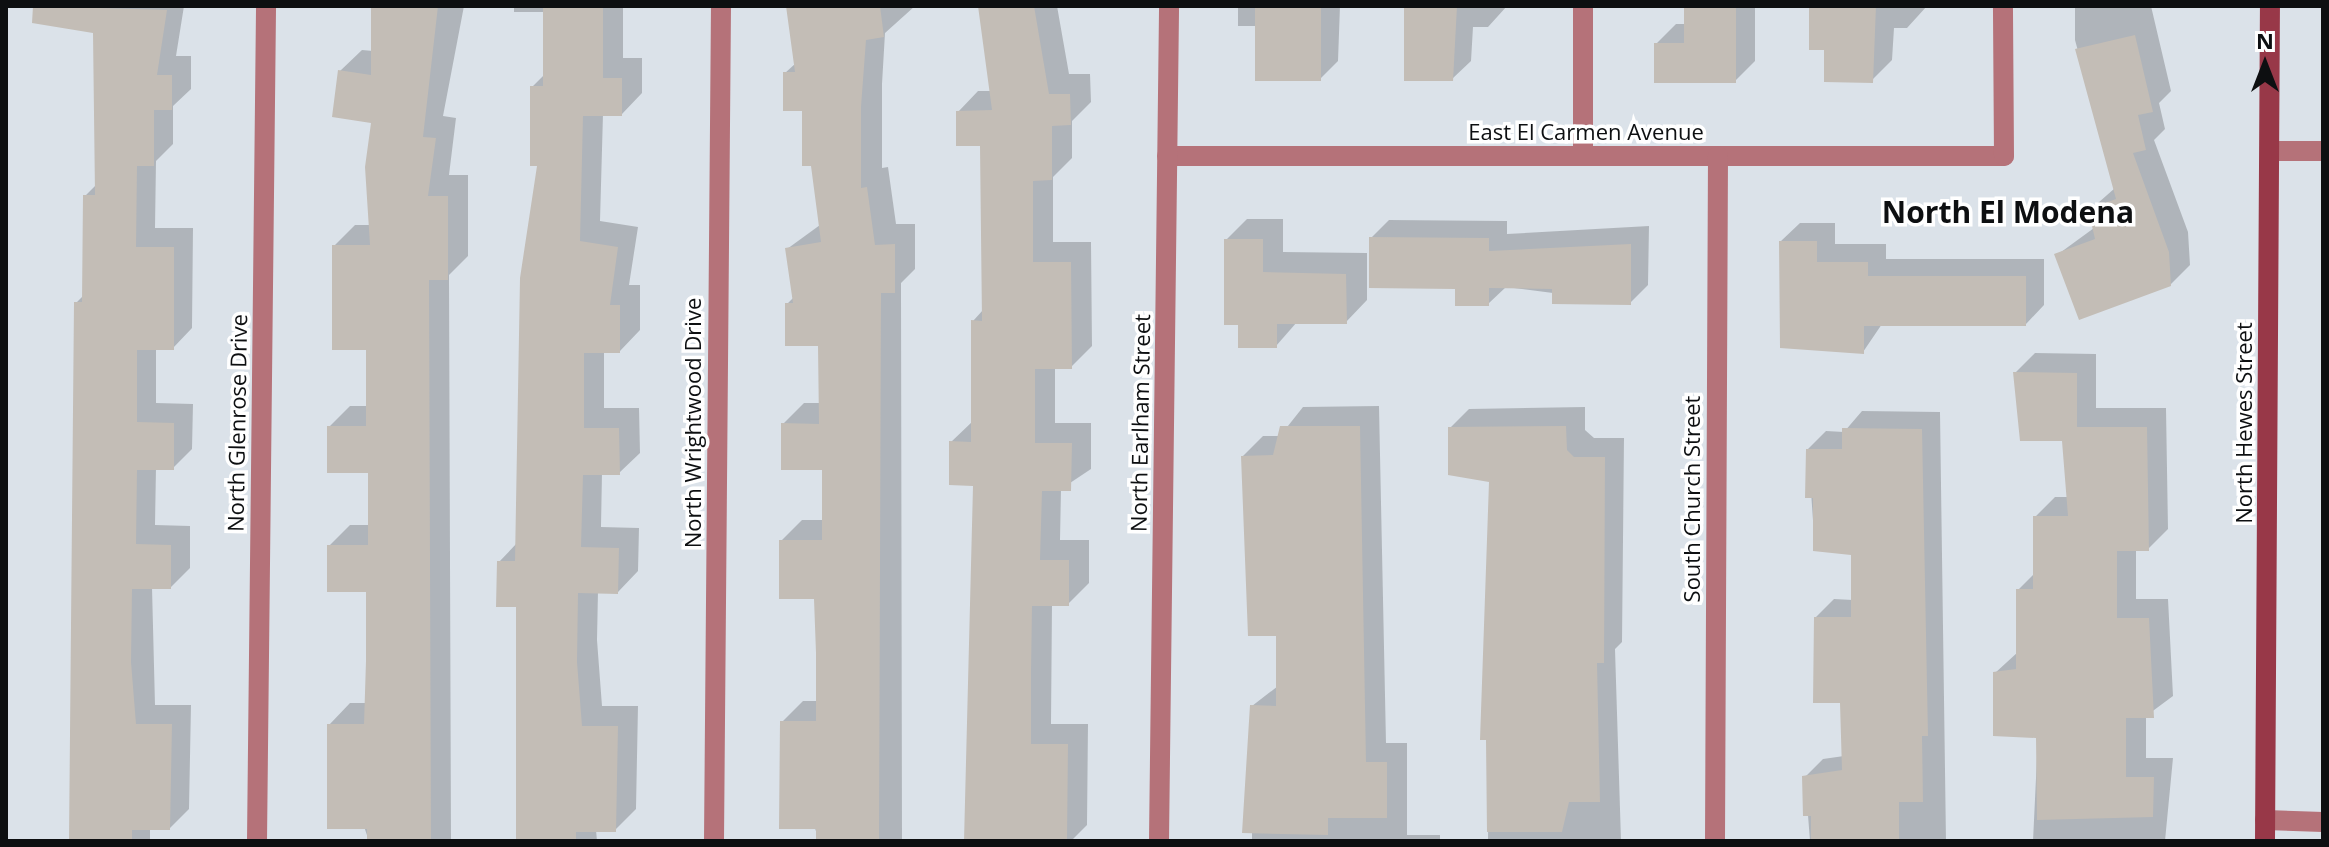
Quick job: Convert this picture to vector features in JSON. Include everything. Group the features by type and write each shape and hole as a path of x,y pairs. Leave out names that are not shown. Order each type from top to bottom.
{"main road":[{"name":"North Hewes Street","path":"2265,831 2270,6"}],"street":[{"name":"North Glenrose Drive","path":"257,841 266,6"},
{"name":"North Wrightwood Drive","path":"714,841 721,6"},
{"name":"North Earlham Street","path":"1159,841 1169,6"},
{"path":"1583,6 1583,156"},
{"name":"East El Carmen Avenue","path":"1167,156 2004,156 2003,6"},
{"path":"2270,151 2323,151"},
{"name":"South Church Street","path":"1715,841 1718,156"},
{"path":"2265,831 2323,822"}],"building":[{"path":"33,6 167,10 157,75 172,75 172,110 154,110 154,166 137,166 136,247 174,247 174,350 137,350 137,422 174,423 174,470 137,470 136,544 171,545 171,589 132,589 131,662 136,724 172,724 170,830 132,830 132,841 69,841 74,302 82,302 83,195 95,195 93,33 32,23"},
{"path":"371,6 438,6 423,137 436,138 428,196 448,196 448,280 429,280 431,841 367,841 367,829 327,829 327,724 364,724 366,592 327,592 327,545 368,545 368,473 327,473 327,426 366,426 366,350 332,350 332,245 370,245 365,167 371,123 332,117 338,70 371,75"},
{"path":"543,6 603,6 603,78 622,78 622,116 583,116 580,241 618,247 610,305 620,305 620,353 584,353 584,428 619,428 620,475 583,475 581,547 619,548 618,594 578,593 577,662 582,726 618,726 616,832 576,832 576,841 516,841 516,607 496,607 497,561 515,561 520,278 537,166 530,166 530,86 543,86"},
{"path":"786,6 880,6 884,37 866,40 861,107 861,188 867,187 875,245 895,244 895,293 881,293 879,841 816,841 816,829 779,829 780,721 816,721 816,653 814,599 779,599 779,540 822,540 822,470 781,470 781,423 819,424 818,346 785,346 785,303 793,303 785,248 821,242 811,166 802,166 802,111 783,111 783,72 795,72"},
{"path":"978,6 1034,6 1049,94 1070,94 1071,125 1052,126 1052,180 1033,181 1033,262 1071,262 1072,369 1035,369 1035,443 1072,443 1071,491 1042,491 1040,560 1069,560 1069,606 1032,606 1031,672 1031,744 1068,744 1067,841 964,841 973,486 949,485 949,441 971,442 971,320 982,321 980,146 956,146 956,111 992,110"},
{"path":"1255,6 1321,6 1321,81 1255,81"},
{"path":"1404,6 1457,6 1453,81 1404,81"},
{"path":"1684,6 1736,6 1736,83 1654,83 1654,43 1684,43"},
{"path":"1809,6 1876,6 1873,83 1824,82 1824,50 1809,50"},
{"path":"2135,35 2153,112 2138,115 2146,150 2133,153 2169,252 2171,286 2079,320 2054,254 2095,239 2088,209 2116,199 2075,49"},
{"path":"1369,237 1489,238 1489,251 1631,244 1631,305 1552,304 1552,289 1489,288 1489,306 1455,306 1455,289 1369,288"},
{"path":"1224,239 1263,239 1263,272 1346,274 1347,324 1277,324 1277,348 1238,348 1238,325 1224,325"},
{"path":"1779,241 1817,241 1817,262 1868,262 1868,276 2026,276 2026,326 1864,326 1864,354 1780,348"},
{"path":"2013,372 2077,373 2077,427 2147,427 2149,551 2117,551 2117,618 2149,618 2154,718 2126,718 2126,777 2154,777 2153,817 2037,820 2036,738 1993,736 1993,672 2016,669 2016,589 2033,589 2033,516 2068,516 2062,441 2020,441"},
{"path":"1280,426 1360,426 1366,762 1387,762 1387,818 1328,818 1328,835 1242,833 1250,705 1276,706 1276,636 1248,636 1241,456 1273,455"},
{"path":"1566,426 1567,450 1574,457 1605,457 1604,663 1597,663 1600,802 1569,802 1562,832 1487,832 1486,740 1480,740 1489,482 1448,475 1448,427"},
{"path":"1842,428 1922,429 1928,736 1922,736 1923,802 1899,802 1899,841 1811,841 1811,816 1803,816 1802,776 1842,770 1840,703 1813,703 1814,617 1851,617 1851,555 1813,551 1813,498 1805,498 1806,449 1842,449"}],"district":[{"name":"North El Modena","path":"2008,212"}]}
